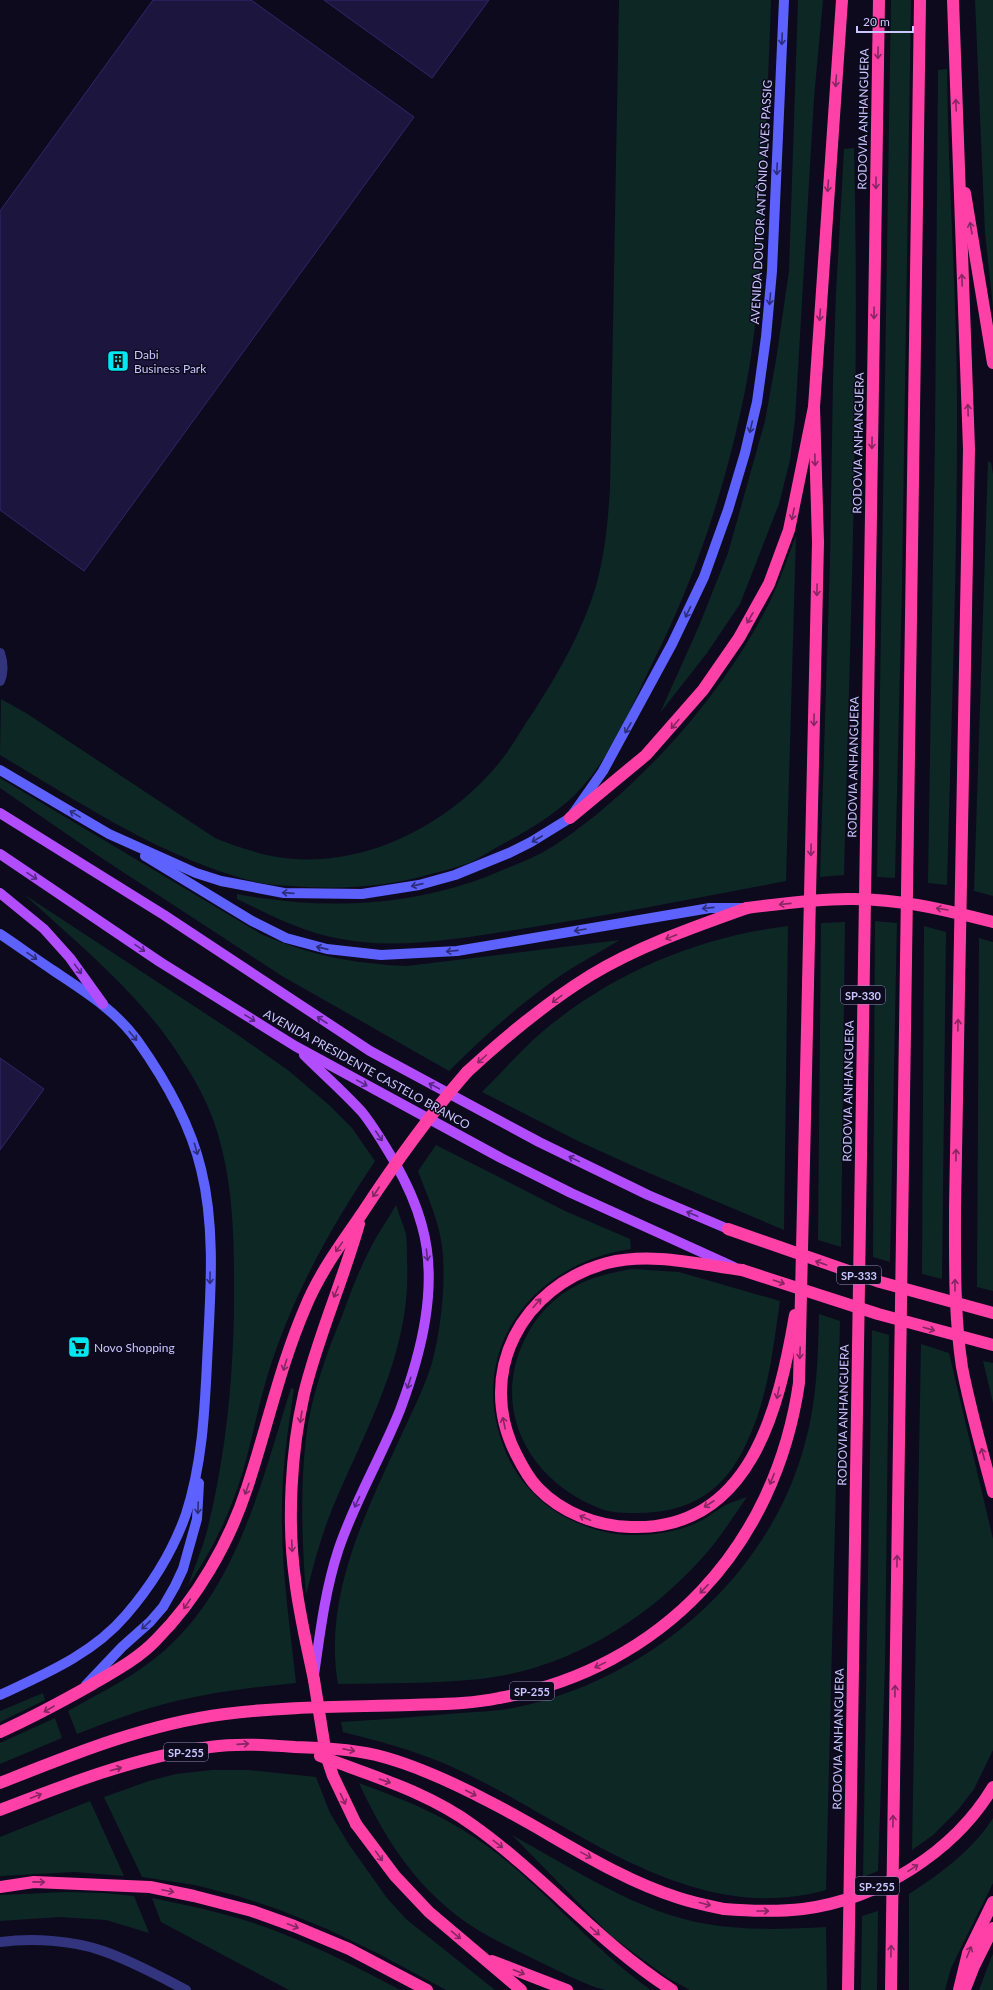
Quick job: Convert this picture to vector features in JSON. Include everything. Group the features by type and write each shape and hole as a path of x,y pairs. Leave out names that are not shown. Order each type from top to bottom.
{"highway":[{"path":"742,1270 663,1259 624,1260 591,1268 577,1274 549,1292 538,1302 517,1329 510,1346 504,1364 501,1395 505,1428 511,1445 524,1469 537,1488 557,1503 591,1521 620,1527 638,1527 676,1521 697,1512 726,1492 742,1475 768,1425 777,1400 793,1327 802,1272 818,542 814,407 842,0"},
{"name":"RODOVIA ANHANGUERA","path":"848,1990 879,0"},
{"path":"891,1990 920,0"},
{"path":"953,0 969,449 955,1200 955,1291 958,1328 965,1378 993,1492"},
{"path":"957,144 993,363"},
{"path":"570,818 646,755 703,690 739,638 769,584 789,530 814,407"},
{"path":"0,1732 40,1714 121,1667 155,1641 184,1608 204,1579 227,1538 247,1490 291,1345 305,1308 327,1264 399,1156 434,1109 467,1072 497,1045 555,1000 591,975 660,942 747,908 824,900 878,900 949,910 993,922"},
{"path":"361,1215 348,1262 332,1303 304,1395 297,1437 292,1486 292,1545 295,1579 326,1754 333,1776 356,1824 395,1876 430,1912 520,1990"},
{"name":"SP-333","path":"728,1229 778,1248 880,1282 993,1313"},
{"name":"SP-333","path":"742,1270 878,1314 993,1345"},
{"name":"SP-255","path":"0,1783 101,1744 126,1736 222,1714 291,1707 425,1704 498,1699 549,1686 596,1667 637,1645 676,1616 722,1569 740,1544 768,1489 791,1430 796,1405 799,1383 802,1272"},
{"name":"SP-255","path":"0,1810 79,1780 168,1755 210,1747 249,1744 337,1748 376,1756 434,1775 492,1803 603,1864 640,1882 679,1898 724,1909 763,1911 803,1909 842,1900 898,1878 925,1860 960,1830 982,1804 993,1786"},
{"path":"296,1747 404,1788 473,1825 506,1850 617,1951 642,1971 672,1990"},
{"path":"0,1887 34,1882 135,1886 150,1887 194,1896 252,1911 294,1926 349,1949 427,1990"},
{"path":"959,1990 968,1953 993,1902"},
{"path":"964,1990 993,1928"},
{"path":"483,1958 567,1990"}],"main road":[{"name":"AVENIDA DOUTOR ANTÔNIO ALVES PASSIG","path":"570,818 603,771 672,644 704,577 728,510 745,453 757,402 772,278 784,0"},
{"path":"0,770 269,930 306,944 351,952 388,955 457,950 710,908 747,908"},
{"name":"AVENIDA PRESIDENTE CASTELO BRANCO","path":"0,813 170,920 370,1051 539,1142 648,1195 728,1229"},
{"path":"109,834 196,873 252,889 284,893 355,894 388,891 455,875 509,853 537,839 570,818"},
{"name":"AVENIDA PRESIDENTE CASTELO BRANCO","path":"0,854 160,962 295,1046 501,1158 571,1193 742,1270"},
{"path":"0,893 44,929 70,958 103,1004 136,1038 176,1105 194,1143 202,1170 208,1202 210,1293 206,1387 200,1455 197,1519 183,1569 163,1607 150,1622 122,1647 82,1689"},
{"path":"0,934 103,1004"},
{"path":"295,1046 362,1113 380,1137 407,1184 423,1227 428,1257 426,1311 420,1346 400,1411 353,1510 338,1551 329,1583 314,1680"},
{"path":"0,1695 58,1668 80,1654 125,1617 167,1556 185,1517 193,1492 200,1455"}],"street":[{"path":"0,653 3,661 0,681"},
{"path":"0,1942 69,1943 102,1950 141,1967 186,1990"}],"green space":[{"path":"619,0 771,0 763,212 758,297 747,382 741,410 725,476 715,509 680,605 621,729 593,774 573,797 552,814 528,830 469,863 444,871 380,885 327,888 256,882 221,872 188,859 124,828 0,755 1,699 26,713 215,838 245,849 277,857 309,859 341,857 372,849 403,838 431,822 458,803 482,782 503,758 534,711 577,635 596,586 604,550 610,488"},
{"path":"798,0 823,0 814,98 795,420 790,460 779,504 740,604 707,653 660,713 699,626 728,553 765,421 776,360 789,271"},
{"path":"891,0 911,0 902,584 895,878 877,877"},
{"path":"975,0 993,0 993,308 985,233"},
{"path":"947,69 956,337 957,483 947,885 928,883 935,435 938,70"},
{"path":"854,148 856,239 855,421 844,875 820,877 830,562 836,293 844,149"},
{"path":"988,461 991,463 993,474 993,896 974,891"},
{"path":"796,536 786,881 554,924 431,942 408,943 363,942 327,936 288,923 237,899 237,894 305,903 339,904 406,898 473,882 525,861 552,847 601,811 627,788 665,750 707,701 720,684 755,630 770,602"},
{"path":"0,778 261,934 296,948 314,953 350,961 407,966 620,940 567,971 516,1009 449,1071 282,976 100,857 0,788"},
{"path":"25,895 235,1033 289,1071 329,1105 352,1128 375,1161 358,1186 328,1238 289,1317 268,1374 239,1485 224,1523 201,1566 188,1586 207,1531 220,1468 229,1404 233,1339 234,1255 228,1178 220,1141 204,1098 191,1075 149,1014 110,973"},
{"path":"875,921 897,923 890,1262 873,1257"},
{"path":"845,922 841,1247 818,1240 821,923"},
{"path":"788,926 784,1230 642,1170 578,1141 482,1092 542,1032 597,992 627,975 689,949 721,939 754,931"},
{"path":"924,926 946,932 942,1279 922,1274"},
{"path":"979,938 993,942 993,1291 977,1287"},
{"path":"436,1145 565,1211 630,1239 631,1249 596,1257 565,1272 538,1292 517,1316 502,1344 494,1375 494,1409 503,1445 508,1457 520,1478 528,1488 546,1505 567,1518 601,1531 628,1535 654,1534 680,1529 697,1523 732,1502 747,1497 710,1549 681,1580 631,1621 574,1653 544,1665 513,1674 480,1679 427,1683 338,1684 335,1652 336,1620 350,1557 373,1496 425,1382 432,1363 438,1336 442,1309 442,1244 434,1212 418,1171"},
{"path":"396,1205 407,1241 407,1293 402,1325 395,1355 374,1415 326,1525 315,1559 306,1595 303,1555 302,1497 306,1438 311,1407 325,1361 358,1274 373,1243"},
{"path":"632,1269 679,1272 780,1301 765,1392 753,1427 737,1461 716,1487 703,1496 689,1504 656,1512 628,1513 609,1511 601,1509 575,1496 553,1480 535,1460 522,1438 514,1413 512,1387 517,1360 528,1333 538,1318 548,1306 572,1288 600,1276"},
{"path":"819,1314 840,1321 826,1890 775,1898 725,1895 677,1882 630,1862 585,1839 495,1788 450,1766 397,1747 343,1732 341,1722 498,1710 513,1708 563,1694 611,1674 655,1648 696,1616 733,1579 764,1537 788,1492 805,1443 812,1411 817,1363"},
{"path":"872,1330 889,1335 885,1667 878,1871 863,1877"},
{"path":"921,1344 949,1353 993,1539 993,1750 974,1789 957,1811 933,1835 912,1850"},
{"path":"983,1361 993,1363 993,1403"},
{"path":"291,1388 294,1389 284,1464 282,1532 286,1597 296,1683 235,1690 176,1701 126,1716 77,1734 68,1711 118,1683 154,1659 165,1650 190,1624 212,1594 230,1562 245,1528 258,1493"},
{"path":"43,1693 45,1700 0,1722 0,1711"},
{"path":"55,1718 62,1738 0,1764 0,1743"},
{"path":"212,1770 249,1770 316,1777 330,1813 348,1843 387,1898 406,1919 495,1990 446,1990 379,1954 327,1929 280,1910 241,1897 195,1885 142,1877 104,1797 149,1781 176,1774"},
{"path":"359,1783 432,1813 482,1842 537,1888 611,1958 651,1990 606,1990 591,1986 503,1944 467,1923 447,1908 412,1871 383,1829 370,1807"},
{"path":"90,1801 124,1876 74,1872 0,1876 0,1837"},
{"path":"993,1818 993,1883 951,1968 945,1990 909,1990 909,1894 933,1878 966,1851 985,1830"},
{"path":"512,1835 606,1888 632,1900 682,1919 707,1924 752,1929 826,1927 827,1990 690,1990 668,1978 611,1936"},
{"path":"68,1892 134,1896 149,1933 106,1920 60,1917 0,1921 0,1895"},
{"path":"152,1898 217,1912 265,1927 296,1939 356,1967 400,1990 289,1990 161,1922"},
{"path":"878,1911 877,1990 861,1990 862,1916"},
{"path":"993,1954 993,1990 979,1990 991,1958"}],"building":[{"name":"Dabi Business Park","path":"153,0 251,0 414,117 84,571 0,510 0,211"},
{"path":"324,0 489,0 432,78"},
{"path":"0,1058 44,1089 0,1150"}],"place":[{"name":"Dabi Business Park","path":"118,361"},
{"name":"Novo Shopping","path":"79,1347"}]}
